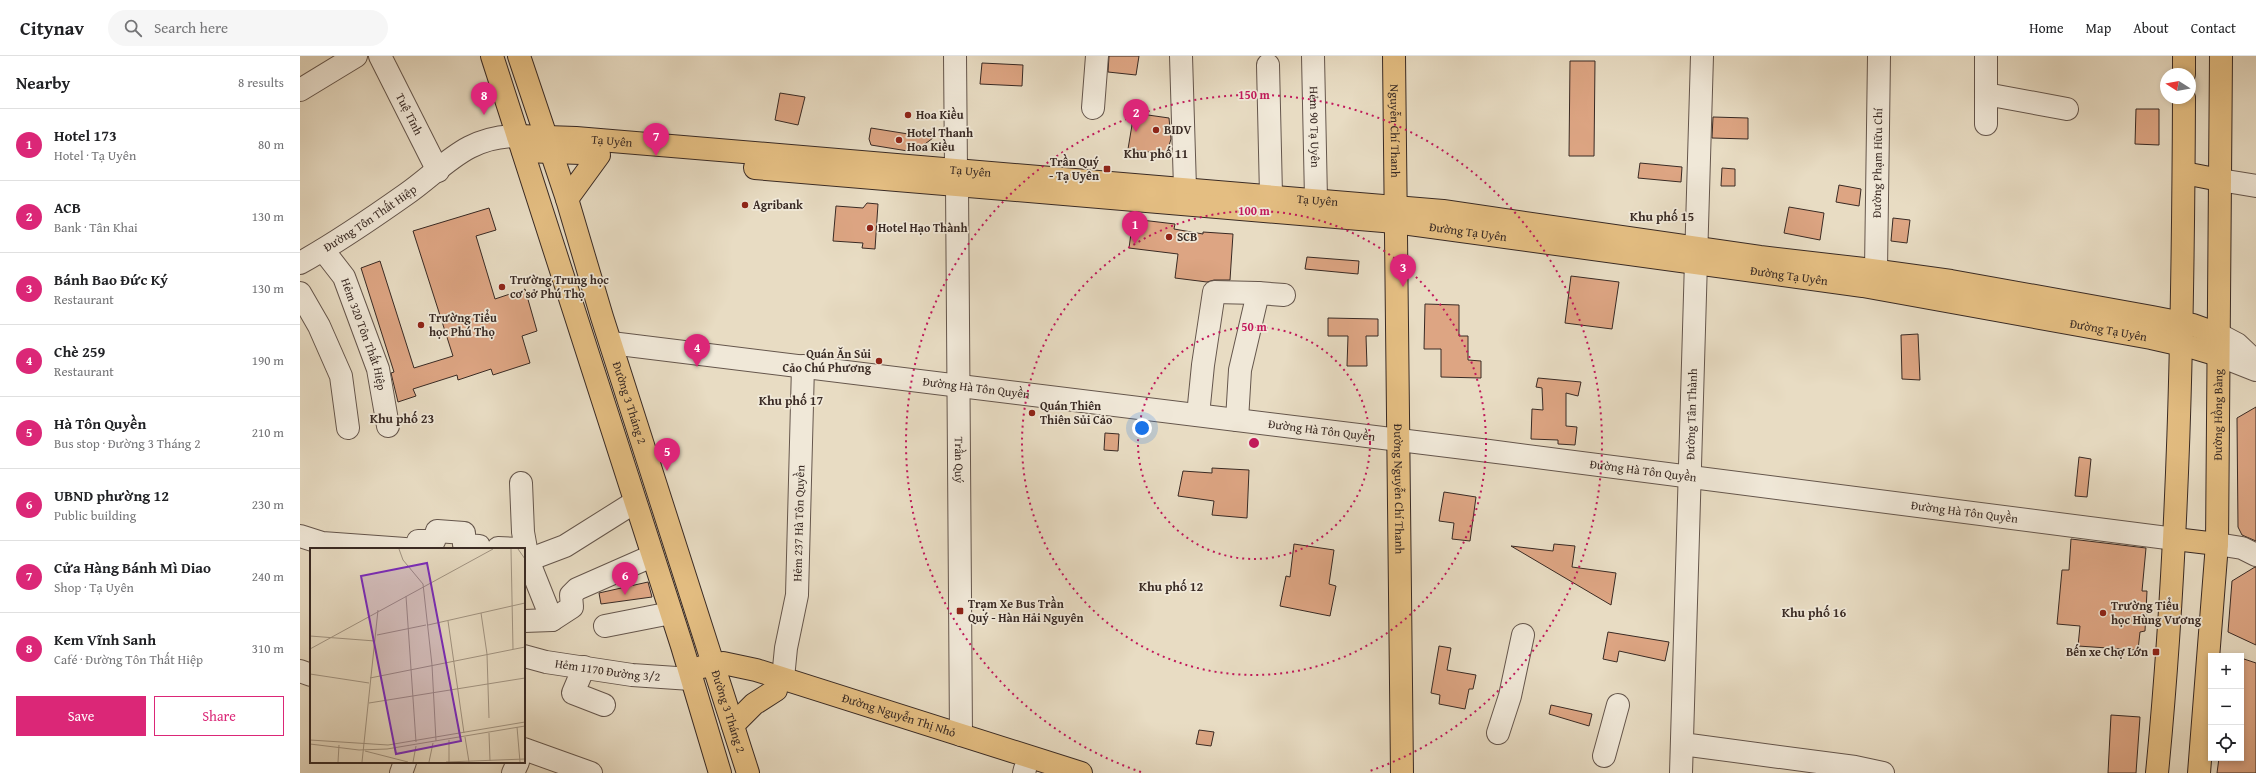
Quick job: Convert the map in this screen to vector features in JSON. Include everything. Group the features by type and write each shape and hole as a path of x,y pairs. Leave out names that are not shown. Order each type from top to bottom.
{"main road":[{"path":"492,56 671,613 720,773"},
{"name":"Đường 3 Tháng 2","path":"519,56 555,147 567,199 611,343 715,663 748,773"},
{"name":"Nguyễn Chí Thanh","path":"1394,56 1395,214"},
{"path":"2184,56 2184,68"},
{"name":"Đường Hồng Bàng","path":"2199,773 2217,544 2221,56"},
{"path":"2157,773 2175,539 2182,323 2184,104"},
{"path":"520,144 555,147"},
{"name":"Tạ Uyên","path":"555,147 599,155 956,177"},
{"name":"Tạ Uyên","path":"555,147 956,177 1395,214"},
{"path":"567,199 599,155"},
{"path":"2184,173 2220,180"},
{"name":"Tạ Uyên","path":"1186,196 1270,195 1316,199 1395,214"},
{"name":"Đường Tạ Uyên","path":"1395,214 1696,256 1876,279 1959,283 2182,323 2218,334"},
{"name":"Đường Nguyễn Chí Thanh","path":"1395,214 1402,773"},
{"name":"Đường Tạ Uyên","path":"1876,279 2181,345 2218,356"},
{"path":"586,350 611,343"},
{"path":"2175,539 2217,544"},
{"name":"Đường Nguyễn Thị Nhỏ","path":"692,680 715,663 733,664 780,684 961,742 1029,768 1081,773"},
{"name":"Đường Nguyễn Thị Nhỏ","path":"692,680 721,683 780,684"},
{"path":"733,725 754,704 780,684"}],"street":[{"path":"300,90 356,56"},
{"name":"Tuệ Tĩnh","path":"380,56 438,171"},
{"name":"Trần Quý","path":"955,56 961,742"},
{"path":"1093,108 1097,56"},
{"path":"1181,56 1186,196"},
{"name":"Hẻm 90 Tạ Uyên","path":"1313,56 1316,199"},
{"name":"Đường Tân Thành","path":"1681,773 1702,56"},
{"name":"Đường Phạm Hữu Chí","path":"1876,279 1879,56"},
{"path":"1986,56 1986,124"},
{"path":"1268,65 1270,195"},
{"path":"1986,94 2067,109"},
{"name":"Đường Tôn Thất Hiệp","path":"300,263 323,250 438,171 457,153 478,142 496,137 520,144"},
{"path":"2220,180 2256,186"},
{"name":"Hẻm 320 Tôn Thất Hiệp","path":"323,250 344,276 378,368 388,426"},
{"path":"1198,415 1203,365 1214,292 1284,295"},
{"path":"300,293 319,326 340,376 348,428"},
{"path":"1237,420 1240,370 1258,293"},
{"path":"2218,334 2237,344 2256,362"},
{"name":"Đường Hà Tôn Quyền","path":"611,343 1689,476 2175,539"},
{"path":"2218,356 2256,370"},
{"name":"Hẻm 237 Hà Tôn Quyền","path":"780,684 797,595 803,366"},
{"path":"521,483 524,548"},
{"path":"525,556 565,546 635,502"},
{"path":"416,548 418,541 434,541 437,531 464,533 473,548"},
{"path":"300,536 340,547 369,548"},
{"path":"2217,544 2242,548 2256,555"},
{"path":"525,621 552,620 572,607 571,595 577,589 652,556"},
{"path":"525,558 552,620"},
{"path":"605,626 671,613"},
{"path":"1498,733 1510,696 1524,635"},
{"name":"Hẻm 1170 Đường 3/2","path":"525,656 546,662 652,678 692,680"},
{"path":"584,667 573,693 604,705"},
{"path":"300,671 310,675"},
{"path":"1604,756 1618,705"},
{"path":"1682,744 1855,767 1883,773"},
{"path":"525,749 591,773"},
{"path":"401,773 405,763"},
{"path":"513,773 518,763"}],"building":[{"path":"1109,56 1139,56 1136,75 1108,72"},
{"path":"1570,61 1595,61 1594,156 1569,156"},
{"path":"982,63 1023,65 1022,86 980,84"},
{"path":"780,93 805,97 798,125 775,120"},
{"path":"2136,109 2159,109 2159,145 2135,144"},
{"name":"BIDV","path":"1134,113 1169,118 1171,139 1167,152 1163,154 1128,149"},
{"path":"1713,117 1748,118 1748,139 1712,138"},
{"name":"Hotel Thanh Hoa Kiều","path":"871,128 933,138 914,152 871,145 869,139"},
{"path":"1640,163 1682,167 1681,182 1638,178"},
{"path":"1722,168 1735,169 1735,186 1721,186"},
{"path":"1839,185 1861,189 1859,206 1836,202"},
{"path":"867,203 878,204 875,249 862,248 863,243 833,241 836,206 863,208"},
{"path":"1789,207 1824,213 1820,240 1784,233"},
{"path":"489,208 496,230 476,236 495,299 525,289 537,331 522,336 530,363 493,375 491,369 458,380 457,375 413,389 416,396 398,402 391,373 394,372 361,268 380,261 414,368 453,356 413,231"},
{"path":"1893,218 1910,220 1907,243 1891,241"},
{"path":"1133,219 1175,224 1174,229 1203,234 1203,232 1233,234 1230,280 1214,280 1207,282 1175,278 1178,254 1129,248"},
{"path":"1307,257 1359,261 1358,274 1305,269"},
{"path":"1571,276 1619,282 1612,329 1565,323"},
{"path":"1425,304 1459,305 1459,336 1468,336 1468,360 1481,361 1481,378 1441,377 1441,349 1424,349"},
{"path":"1328,318 1378,319 1378,336 1366,336 1367,366 1347,366 1348,336 1328,336"},
{"path":"1918,334 1920,380 1902,379 1901,335"},
{"path":"1538,378 1581,382 1578,396 1566,393 1566,426 1577,427 1575,445 1558,444 1558,440 1531,439 1532,409 1543,410 1542,388 1536,387"},
{"path":"2256,407 2256,541 2242,535 2238,527 2237,418"},
{"path":"1105,433 1119,434 1118,451 1104,450"},
{"path":"2079,457 2091,459 2087,497 2075,496"},
{"path":"1212,468 1249,470 1247,518 1212,515 1214,501 1178,496 1183,471 1212,473"},
{"path":"1444,492 1476,497 1470,541 1452,539 1454,523 1439,521"},
{"name":"Trường Tiểu học Hùng Vương","path":"2071,539 2146,548 2142,591 2147,591 2145,631 2140,632 2138,650 2078,646 2080,626 2057,624 2062,570 2069,570"},
{"path":"1294,544 1334,550 1329,584 1336,586 1330,616 1280,606 1286,576 1290,577"},
{"path":"1554,544 1575,546 1572,567 1616,573 1611,605 1511,546 1553,551"},
{"path":"2255,567 2256,645 2228,632 2232,581"},
{"path":"648,582 652,597 601,604 599,593"},
{"path":"1608,632 1669,642 1665,661 1619,651 1617,662 1603,659"},
{"path":"1439,646 1451,648 1447,670 1476,675 1473,689 1469,689 1465,709 1439,704 1440,695 1431,693"},
{"path":"2244,659 2256,663 2256,773 2217,773 2219,761 2244,761"},
{"path":"1551,705 1592,714 1589,726 1549,714"},
{"path":"2111,715 2140,717 2136,773 2108,773"},
{"path":"1199,730 1214,732 1211,746 1196,744"}],"place":[{"name":"Kem Vĩnh Sanh","path":"484,115"},
{"name":"Hoa Kiều","path":"908,115"},
{"name":"BIDV","path":"1156,130"},
{"name":"ACB","path":"1136,132"},
{"name":"Hotel Thanh Hoa Kiều","path":"899,140"},
{"name":"Cửa Hàng Bánh Mì Diao","path":"656,156"},
{"name":"Trần Quý - Tạ Uyên","path":"1107,169"},
{"name":"Agribank","path":"745,205"},
{"name":"Hotel Hạo Thành","path":"870,228"},
{"name":"SCB","path":"1169,237"},
{"name":"Hotel 173","path":"1135,244"},
{"name":"Trường Trung học cơ sở Phú Thọ","path":"502,287"},
{"name":"Bánh Bao Đức Ký","path":"1403,287"},
{"name":"Trường Tiểu học Phú Thọ","path":"421,325"},
{"name":"Quán Ăn Sủi Cảo Chú Phương","path":"879,361"},
{"name":"Chè 259","path":"697,367"},
{"name":"Quán Thiên Thiên Sủi Cảo","path":"1032,413"},
{"name":"Hà Tôn Quyền","path":"667,471"},
{"name":"UBND phường 12","path":"625,595"},
{"name":"Trạm Xe Bus Trần Quý - Hàn Hải Nguyên","path":"960,611"},
{"name":"Trường Tiểu học Hùng Vương","path":"2103,613"},
{"name":"Bến xe Chợ Lớn","path":"2156,652"}],"district":[{"name":"Khu phố 11","path":"1156,153"},
{"name":"Khu phố 15","path":"1662,216"},
{"name":"Khu phố 17","path":"791,400"},
{"name":"Khu phố 23","path":"402,418"},
{"name":"Khu phố 12","path":"1171,586"},
{"name":"Khu phố 16","path":"1814,612"}]}
